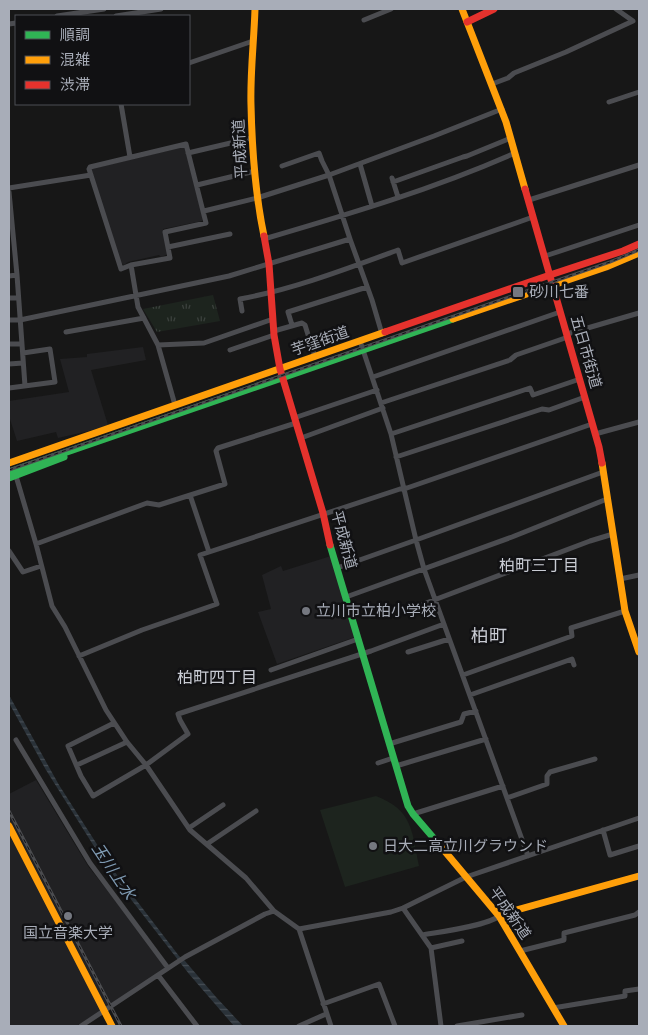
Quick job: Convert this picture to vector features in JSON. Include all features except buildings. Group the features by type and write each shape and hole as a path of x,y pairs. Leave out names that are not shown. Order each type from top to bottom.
{"main road":[{"name":"平成新道","path":"255,9 251,104 254,171 269,264 274,333 280,369 393,758 412,814 499,916 564,1026"},
{"name":"五日市街道","path":"462,9 502,109 599,447 625,611 639,652"},
{"path":"467,22 494,9"},
{"name":"芋窪街道","path":"9,462 623,252 639,244"},
{"name":"芋窪街道","path":"9,472 639,254"},
{"path":"9,458 49,444 89,435"},
{"path":"12,477 52,462 93,443"},
{"path":"9,826 112,1026"},
{"path":"499,916 639,876"}],"street":[{"path":"64,15 104,9"},
{"path":"122,15 161,9"},
{"path":"364,20 390,9"},
{"path":"616,9 639,24"},
{"path":"492,84 633,21"},
{"path":"190,63 253,41"},
{"path":"609,102 639,92"},
{"path":"120,105 130,157"},
{"path":"204,211 257,198 330,175 502,109"},
{"path":"188,153 252,138"},
{"path":"398,197 393,180 467,156 511,138"},
{"path":"186,144 188,153 206,222 165,232 170,258 131,265 121,269 89,169 90,167 186,144"},
{"path":"282,166 320,153 330,175 382,334"},
{"path":"264,240 478,170 515,153"},
{"path":"360,164 372,206"},
{"path":"529,200 639,165"},
{"path":"197,184 254,171"},
{"path":"9,188 91,175"},
{"path":"9,192 12,250 17,275 25,386"},
{"path":"242,311 240,299 272,293 398,250 402,263 533,217"},
{"path":"544,256 639,225"},
{"path":"168,247 230,234"},
{"path":"9,320 20,320 228,276 350,239"},
{"path":"131,265 138,307 158,345 174,405"},
{"path":"9,276 17,275"},
{"path":"292,325 288,312 367,287"},
{"path":"9,298 18,298"},
{"path":"373,377 560,312"},
{"path":"301,438 382,405 510,360 516,355 567,336 639,313"},
{"path":"66,332 144,318"},
{"path":"158,345 204,343 273,318"},
{"path":"230,350 302,322 305,325 315,357"},
{"path":"360,341 391,434 424,569 528,856"},
{"path":"9,344 22,344"},
{"path":"9,388 56,382 50,349 23,354"},
{"path":"9,364 23,363"},
{"path":"391,434 530,388 533,395 580,378"},
{"path":"36,544 147,504 159,505 225,484 216,451 218,448 377,390"},
{"path":"396,457 542,409 549,410 585,397"},
{"path":"595,434 639,422"},
{"path":"79,656 142,630 217,604 200,555 400,488 408,488 592,424"},
{"path":"337,568 603,472"},
{"path":"12,477 36,544 52,606 106,710 189,828 246,878 274,912 299,929 331,1026"},
{"path":"190,495 210,552"},
{"path":"346,597 512,537 607,498"},
{"path":"397,611 409,607 413,608 613,534"},
{"path":"10,555 24,572 41,566"},
{"path":"620,579 639,575"},
{"path":"463,675 572,636 571,628 625,611"},
{"path":"114,723 68,746 81,776 93,796 146,765 188,734 178,714 362,654 444,624"},
{"path":"271,670 358,639"},
{"path":"408,652 450,639"},
{"path":"470,695 572,659 574,665"},
{"path":"389,744 461,722 464,714 476,711"},
{"path":"396,766 486,739"},
{"path":"16,740 90,863 168,968"},
{"path":"77,765 127,742"},
{"path":"378,763 393,758"},
{"path":"507,798 547,784 547,776 550,772 595,759"},
{"path":"412,814 503,786"},
{"path":"189,828 223,805"},
{"path":"207,844 256,811"},
{"path":"299,929 380,915 403,908 466,877 639,818"},
{"path":"603,830 610,855 639,846"},
{"path":"403,908 430,948 441,1026"},
{"path":"81,1026 185,957 265,914 274,912"},
{"path":"520,951 564,940 564,933 635,915 639,912"},
{"path":"422,935 487,922 495,920 499,916"},
{"path":"430,948 462,941"},
{"path":"158,975 197,1026"},
{"path":"323,1004 379,984 395,1026"},
{"path":"553,1008 625,996 625,991 639,989"},
{"path":"299,1026 326,1014"},
{"path":"457,1026 522,1015"}],"shaded area":[{"path":"185,148 202,221 163,229 166,255 128,262 124,265 120,262 91,169"},
{"path":"143,347 146,360 91,370 108,425 58,438 56,432 17,441 9,416 9,401 69,392 60,359 87,357 87,354"},
{"name":"立川市立柏小学校","path":"331,556 355,637 277,664 258,612 271,609 262,575 281,566 283,571"},
{"name":"国立音楽大学","path":"36,780 88,866 167,966 77,1026 9,1026 9,794"}],"green space":[{"path":"213,295 220,321 157,332 143,309"},
{"name":"日大二高立川グラウンド","path":"376,796 397,808 404,815 412,833 419,866 345,887 320,810"}],"water":[{"name":"玉川上水","path":"9,695 59,785 114,871 179,956 243,1026 234,1026 189,974 112,875 46,770 9,703"}],"railway":[{"path":"9,470 610,262 639,250"},
{"path":"9,811 121,1026"}],"traffic: fast":[{"path":"9,472 453,319"},
{"path":"9,478 64,457"},
{"path":"330,545 408,806 437,842"}],"traffic: slow":[{"path":"255,9 251,121 256,187 264,236"},
{"path":"462,9 506,122 525,189"},
{"path":"453,319 606,267 639,253"},
{"path":"9,463 385,332"},
{"path":"602,463 625,611 639,652"},
{"path":"9,826 112,1026"},
{"path":"437,842 499,916 564,1026"},
{"path":"499,916 639,876"}],"traffic: jam":[{"path":"467,22 494,9"},
{"path":"525,189 602,463"},
{"path":"264,236 269,264 274,335 280,369 323,513 330,545"},
{"path":"385,332 639,244"}],"place":[{"name":"砂川七番","path":"518,292"},
{"name":"立川市立柏小学校","path":"306,611"},
{"name":"日大二高立川グラウンド","path":"373,846"},
{"name":"国立音楽大学","path":"68,916"}],"district":[{"name":"柏町三丁目","path":"539,565"},
{"name":"柏町","path":"489,636"},
{"name":"柏町四丁目","path":"217,677"}]}
